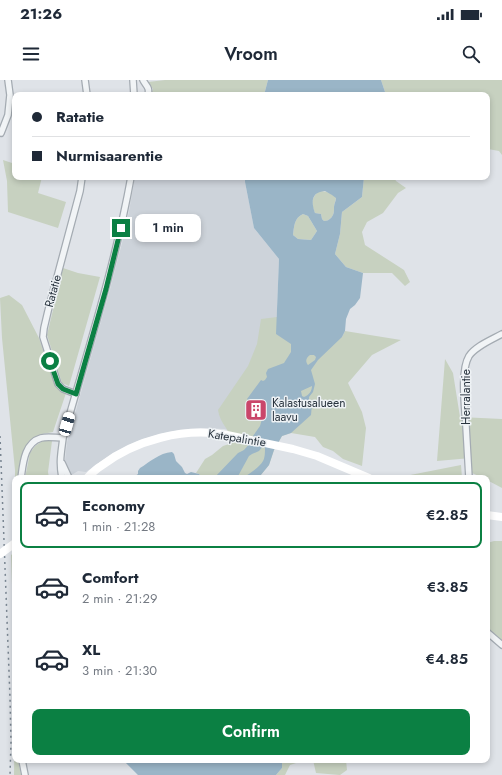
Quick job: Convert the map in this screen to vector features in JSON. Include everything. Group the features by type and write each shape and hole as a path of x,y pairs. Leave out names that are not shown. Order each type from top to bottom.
{"street":[{"path":"1,133 8,115 10,95 8,80"},
{"path":"85,80 87,92"},
{"path":"133,80 134,92"},
{"path":"143,80 149,90 149,92"},
{"name":"Ratatie","path":"76,394 63,389 58,384 43,338 48,311 80,191 82,180"},
{"path":"62,475 60,459 63,438 106,289 126,206 130,180"},
{"name":"Herralantie","path":"469,475 464,398 464,375 466,363 470,355 476,349 502,334"},
{"name":"Katepalintie","path":"90,475 100,466 114,457 139,444 157,439 201,433 216,433 293,449 317,456 362,475"},
{"path":"21,475 24,459 28,449 35,440 49,437 63,438"},
{"path":"60,459 67,475"},
{"path":"490,515 502,517"},
{"path":"0,554 12,545"},
{"path":"490,635 502,645"},
{"path":"23,763 25,775"}],"shaded area":[{"path":"134,180 245,180 254,228 279,259 276,334 253,436 224,429 200,428 160,434 137,441 113,453 86,472 78,471 70,475 65,460 67,442 109,293 129,211"}],"green space":[{"path":"165,80 268,80 265,92 152,92 153,89 148,82"},
{"path":"381,80 502,80 502,155 499,151 490,149 490,92 385,92"},
{"path":"3,160 12,163 12,180 41,180 38,193 66,202 58,228 8,212 7,181"},
{"path":"364,180 396,180 406,188 398,193 383,213 367,222 362,232 365,245 404,270 410,282 405,286 392,273 363,273 346,267 335,254 340,234 342,212 362,197"},
{"path":"319,191 328,192 336,197 334,212 331,218 326,221 322,219 321,214 315,213 313,207 312,201"},
{"path":"303,214 308,216 317,231 311,240 298,239 293,235 296,220"},
{"path":"63,268 78,273 100,277 69,386 62,383 47,335"},
{"path":"9,295 22,305 39,338 54,383 59,390 66,393 53,432 42,434 29,441 21,475 15,475 2,338 0,298"},
{"path":"277,317 342,337 345,331 401,340 372,355 348,383 362,412 366,428 362,466 343,459 333,451 323,447 315,437 291,433 282,436 274,450 269,465 261,475 200,475 196,473 205,459 223,446 232,443 218,410 248,366 257,344 261,319"},
{"path":"445,359 453,373 460,417 502,419 502,488 490,482 490,475 476,475 472,473 471,458 437,461"},
{"path":"44,440 52,441 48,475 26,475 30,453 35,446"},
{"path":"461,465 462,475 410,475"},
{"path":"502,541 502,640 490,633 490,542"},
{"path":"12,554 12,585 11,555"},
{"path":"14,763 19,763 21,775 14,775"},
{"path":"282,763 296,763 290,765 285,775 276,775 282,768"},
{"path":"314,763 346,763 347,770 340,775 316,773"}],"water":[{"path":"268,80 381,80 385,92 265,92"},
{"path":"245,180 364,180 362,197 342,212 340,234 335,254 346,267 363,273 360,298 350,309 346,319 345,331 342,337 318,360 311,370 315,384 313,392 309,397 312,404 311,415 291,433 282,436 274,450 269,465 261,475 247,475 254,471 264,460 264,446 259,451 249,456 239,475 217,475 238,453 244,450 251,442 260,426 265,408 264,403 262,400 249,401 247,399 261,380 265,380 268,369 284,363 291,352 291,344 276,334 279,259 254,228","holes":["325,191 336,198 334,212 331,218 326,221 322,219 321,214 315,213 313,205 313,198 317,193","303,214 308,216 317,231 311,240 298,239 293,235 295,223","310,355 314,355 316,357 315,360 308,365 306,361","312,386 310,393 304,397 302,396 301,391"]},
{"path":"172,452 174,454 176,461 185,473 187,474 191,472 200,475 136,475 140,468 159,456"},
{"path":"126,763 282,763 282,768 276,775 138,775"}],"railway":[{"path":"0,436 10,698 10,775"}],"place":[{"name":"Kalastusalueen laavu","path":"256,410"}],"route":[{"path":"50,361 58,384 63,389 76,394 106,289 121,228"}]}
